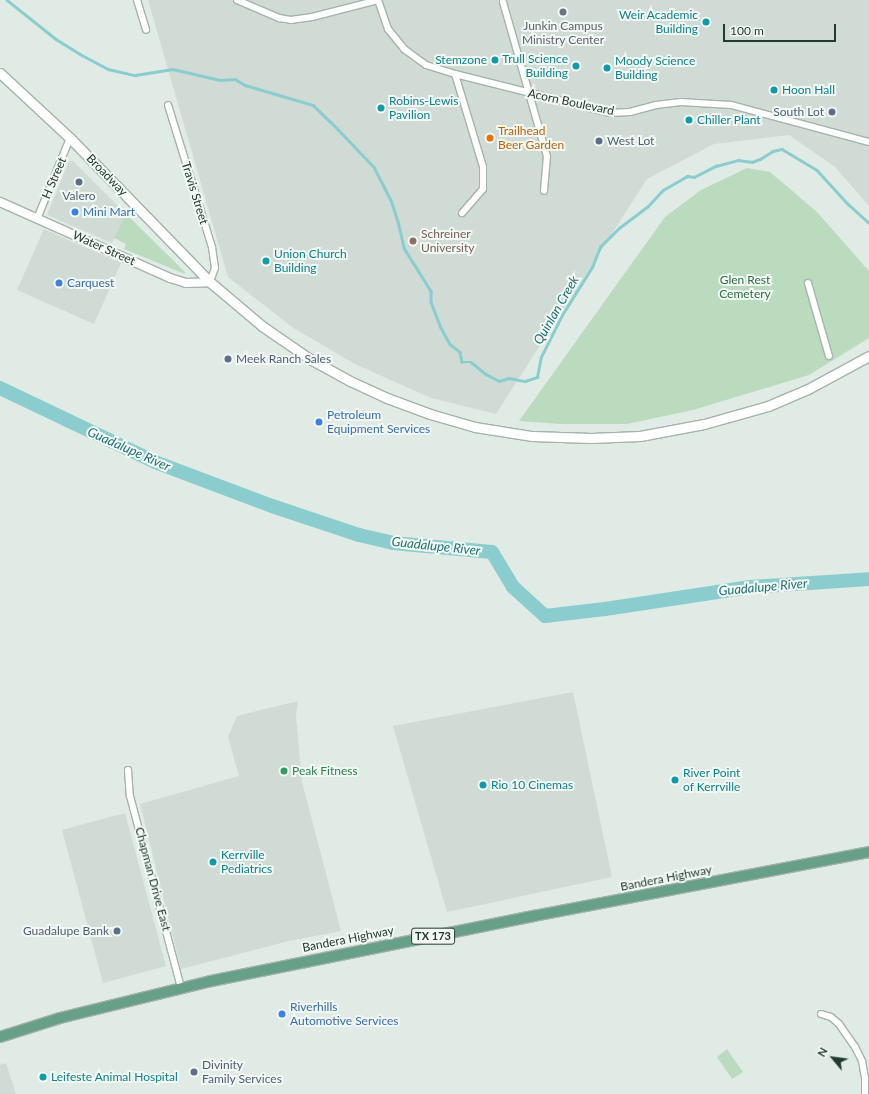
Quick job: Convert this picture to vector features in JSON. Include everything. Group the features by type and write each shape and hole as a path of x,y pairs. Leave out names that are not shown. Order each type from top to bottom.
{"main road":[{"name":"Broadway","path":"0,73 70,138 210,282 281,341 350,381 393,401 430,414 476,427 532,436 560,438 617,437 658,433 741,415 781,401 869,356"},
{"name":"Bandera Highway","path":"0,1037 60,1018 181,988 364,949 869,852"}],"street":[{"path":"137,0 146,30"},
{"path":"237,0 279,18 291,20 312,17 378,0"},
{"name":"Acorn Boulevard","path":"378,0 388,29 404,49 426,65 455,74 610,113 630,112 656,105 681,102 731,105 869,142"},
{"path":"503,2 547,156 544,191"},
{"path":"455,74 483,167 483,189 462,213"},
{"name":"Travis Street","path":"168,105 212,247 215,268 210,282"},
{"name":"H Street","path":"37,219 70,138"},
{"name":"Water Street","path":"0,202 170,278 186,282 210,282"},
{"path":"808,283 829,356"},
{"name":"Chapman Drive East","path":"128,770 130,796 181,988"},
{"path":"821,1014 831,1017 839,1024 855,1047 862,1061 865,1078 864,1094"}],"shaded area":[{"name":"Schreiner University","path":"148,0 869,0 869,206 835,167 789,135 714,144 647,179 496,414 431,398 355,364 292,327 228,277"},
{"path":"69,161 73,161 126,214 112,243 47,215"},
{"path":"44,229 121,263 94,324 17,290"},
{"path":"573,692 612,877 447,912 393,726"},
{"path":"298,701 296,716 302,782 341,931 289,941 181,969 140,804 239,776 228,737 237,716"},
{"path":"125,813 166,966 103,983 62,830"},
{"path":"6,1063 16,1094 0,1094 0,1065"}],"green space":[{"name":"Glen Rest Cemetery","path":"747,168 770,172 817,212 869,271 869,338 809,375 693,410 627,424 560,424 519,421 665,217 701,190"},
{"path":"126,214 185,272 185,274 124,249 126,244 114,238"},
{"path":"727,1049 743,1072 732,1079 717,1057"}],"waterway":[{"name":"Quinlan Creek","path":"7,0 56,39 108,69 135,75 173,69 220,80 235,79 245,85 313,105 374,167 391,200 398,221 404,248 431,291 431,302 440,326 450,344 460,352 462,362 471,362 486,374 499,381 509,378 525,381 537,377 541,357 562,315 592,267 600,247 619,228 648,206 663,190 687,176 694,177 716,166 738,160 752,162 773,151 782,149 817,170 847,203 869,223"},
{"name":"Guadalupe River","path":"0,388 155,462 272,506 359,535 393,543 492,552 513,587 545,616 605,609 750,587 869,579"}],"place":[{"name":"Junkin Campus Ministry Center","path":"563,12"},
{"name":"Weir Academic Building","path":"706,22"},
{"name":"Stemzone","path":"495,60"},
{"name":"Trull Science Building","path":"576,66"},
{"name":"Moody Science Building","path":"607,68"},
{"name":"Hoon Hall","path":"774,90"},
{"name":"Robins-Lewis Pavilion","path":"381,108"},
{"name":"South Lot","path":"832,112"},
{"name":"Chiller Plant","path":"689,120"},
{"name":"Trailhead Beer Garden","path":"490,138"},
{"name":"West Lot","path":"599,141"},
{"name":"Valero","path":"79,182"},
{"name":"Mini Mart","path":"75,212"},
{"name":"Schreiner University","path":"413,241"},
{"name":"Union Church Building","path":"266,261"},
{"name":"Carquest","path":"59,283"},
{"name":"Meek Ranch Sales","path":"228,359"},
{"name":"Petroleum Equipment Services","path":"319,422"},
{"name":"Peak Fitness","path":"284,771"},
{"name":"River Point of Kerrville","path":"675,780"},
{"name":"Rio 10 Cinemas","path":"483,785"},
{"name":"Kerrville Pediatrics","path":"213,862"},
{"name":"Guadalupe Bank","path":"117,931"},
{"name":"Riverhills Automotive Services","path":"282,1014"},
{"name":"Divinity Family Services","path":"194,1072"},
{"name":"Leifeste Animal Hospital","path":"43,1077"}]}
